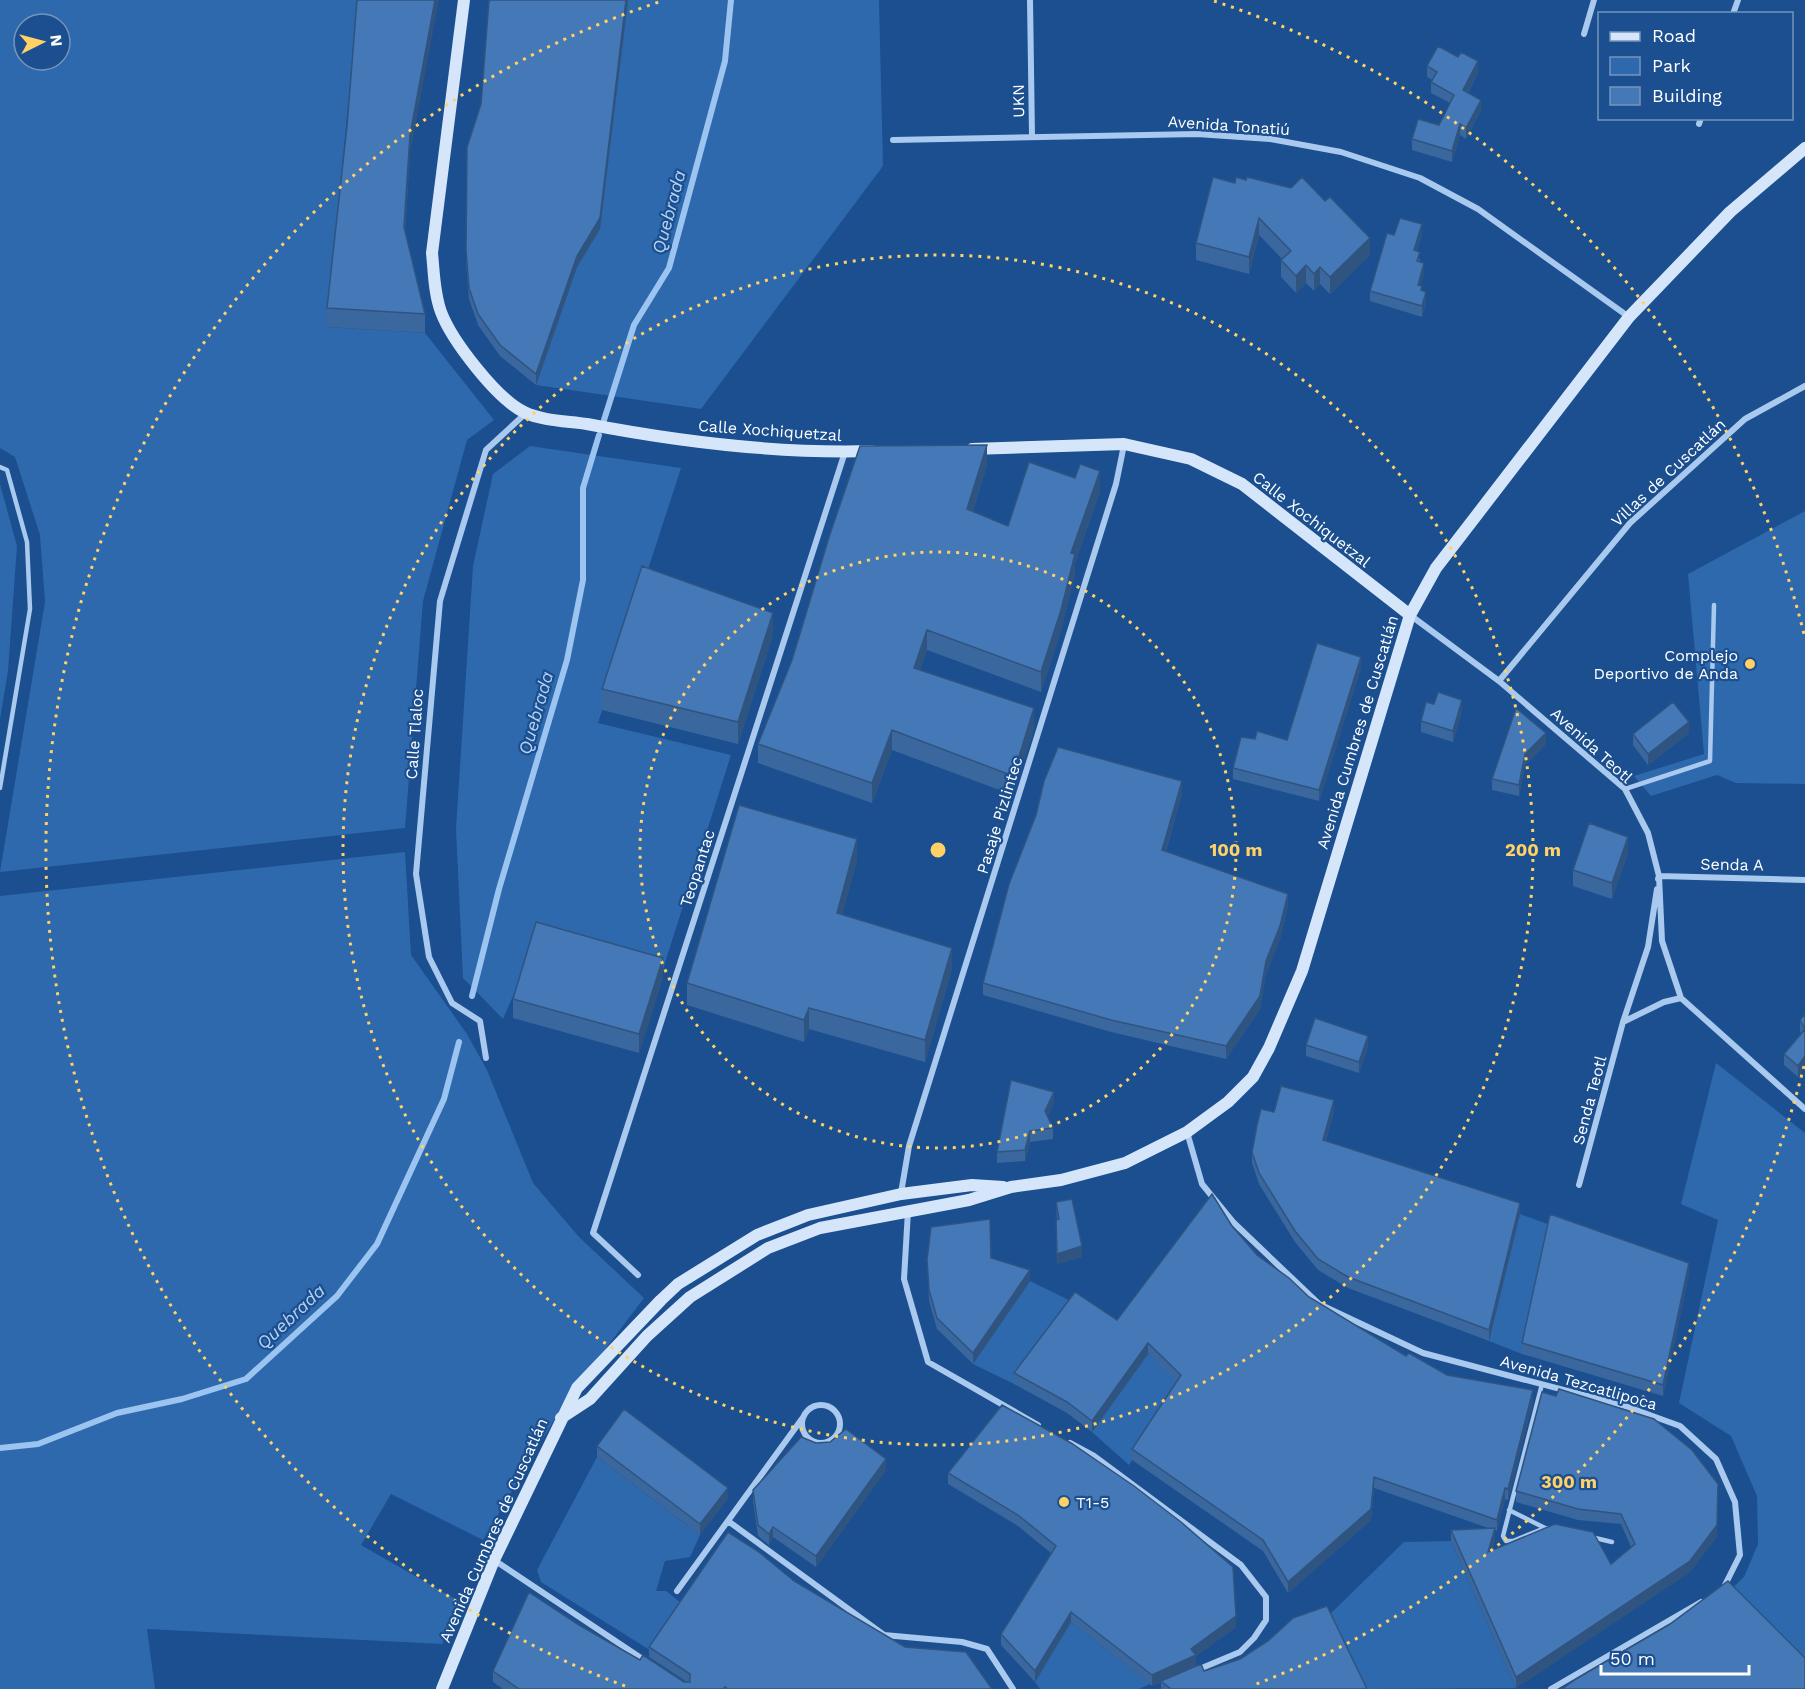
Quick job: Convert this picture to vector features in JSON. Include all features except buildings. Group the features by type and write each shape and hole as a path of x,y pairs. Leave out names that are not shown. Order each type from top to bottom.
{"main road":[{"name":"Calle Xochiquetzal","path":"464,0 432,253 436,293 441,313 451,331 500,397 526,413 676,441 845,452 891,451"},
{"name":"Avenida Cumbres de Cuscatlán","path":"561,1418 590,1399 647,1336 690,1298 768,1248 820,1228 969,1200 1011,1187 1061,1180 1125,1163 1187,1132 1227,1102 1253,1077 1269,1048 1302,971 1410,615 1436,568 1629,317 1730,212 1805,148"},
{"name":"Calle Xochiquetzal","path":"961,449 1124,444 1191,459 1242,484 1410,615"},
{"name":"Avenida Cumbres de Cuscatlán","path":"442,1689 494,1560 577,1388 636,1323 678,1284 757,1235 808,1215 901,1194 972,1185 1011,1187"}],"street":[{"name":"UKN","path":"893,140 1032,136 1030,0"},
{"path":"1584,34 1594,0"},
{"name":"Avenida Tonatiú","path":"1032,136 1197,134 1270,139 1341,152 1420,178 1478,209 1629,317"},
{"name":"Villas de Cuscatlán","path":"1499,681 1630,523 1745,419 1805,386"},
{"name":"Calle Tlaloc","path":"486,1058 480,1021 452,1003 429,957 416,874 433,657 440,601 486,450 526,413"},
{"name":"Pasaje Pizlintec","path":"901,1194 909,1146 1113,495 1124,444"},
{"name":"Teopantac","path":"638,1275 593,1233 845,452"},
{"name":"Avenida Teotl","path":"1410,615 1499,681 1625,789 1648,833 1659,876 1662,941 1681,998 1805,1109"},
{"name":"Senda A","path":"1659,876 1805,880"},
{"name":"Senda Teotl","path":"1579,1185 1623,1022 1648,947 1659,876"},
{"path":"1623,1022 1664,1002 1681,998"},
{"name":"Avenida Tezcatlipoca","path":"1187,1132 1202,1184 1233,1222 1319,1304 1423,1353 1625,1406 1680,1426 1716,1459 1735,1502 1740,1555 1724,1589 1551,1689"},
{"path":"908,1211 904,1279 928,1362 1044,1428"},
{"path":"677,1591 804,1416 815,1406 832,1408 839,1419 838,1433 830,1441 823,1443 810,1440 802,1425 804,1416"},
{"path":"1064,1440 1094,1456 1241,1565 1266,1597 1266,1620 1240,1652 1186,1675"},
{"path":"728,1521 884,1635 962,1642 987,1649 1013,1689"},
{"path":"494,1560 658,1669"}],"lane":[{"path":"0,467 7,470 27,542 30,609 0,788"},
{"path":"1625,789 1710,760 1713,605"},
{"path":"1542,1384 1503,1536 1506,1541 1513,1541 1545,1527"},
{"path":"1509,1510 1556,1530"},
{"path":"1579,1535 1612,1542"}],"green space":[{"path":"0,0 358,0 327,327 425,333 494,420 467,440 423,601 405,828 0,872 45,602 40,535 15,457 0,448"},
{"path":"628,0 879,0 883,166 701,409 536,385 577,267 600,228"},
{"path":"530,446 681,468 598,723 731,755 663,969 540,934 503,1019 463,978 456,829 473,566 493,474"},
{"path":"0,484 17,546 8,671 0,719"},
{"name":"Complejo Deportivo de Anda","path":"1805,511 1805,784 1736,783 1717,775 1651,796 1634,776 1704,754 1688,574"},
{"path":"405,852 411,955 467,1034 487,1070 533,1183 579,1237 644,1298 563,1405 483,1540 391,1494 361,1545 462,1603 442,1644 147,1629 155,1689 0,1689 0,896"},
{"path":"1716,1063 1805,1133 1805,1669 1728,1592 1744,1577 1758,1544 1757,1496 1731,1436 1679,1403 1718,1220 1681,1204"},
{"path":"1520,1214 1550,1225 1522,1354 1489,1341"},
{"path":"1030,1281 1075,1303 1014,1384 973,1364"},
{"path":"1148,1354 1181,1385 1129,1465 1092,1432"},
{"path":"597,1457 700,1535 690,1557 665,1561 656,1591 666,1591 685,1606 653,1652 541,1582 537,1570"},
{"path":"1451,1541 1516,1688 1362,1689 1327,1617 1404,1542"},
{"path":"1071,1622 1150,1684 1139,1689 1040,1689 1035,1682"}],"waterway":[{"name":"Quebrada","path":"604,420 634,325 669,268 725,61 731,0"},
{"name":"Quebrada","path":"472,996 499,889 567,660 583,580 583,488 599,435"},
{"name":"Quebrada","path":"0,1448 38,1444 117,1413 182,1399 246,1379 337,1296 377,1244 444,1099 459,1042"}],"place":[{"name":"Complejo Deportivo de Anda","path":"1750,664"},
{"name":"T1-5","path":"1064,1502"}]}
